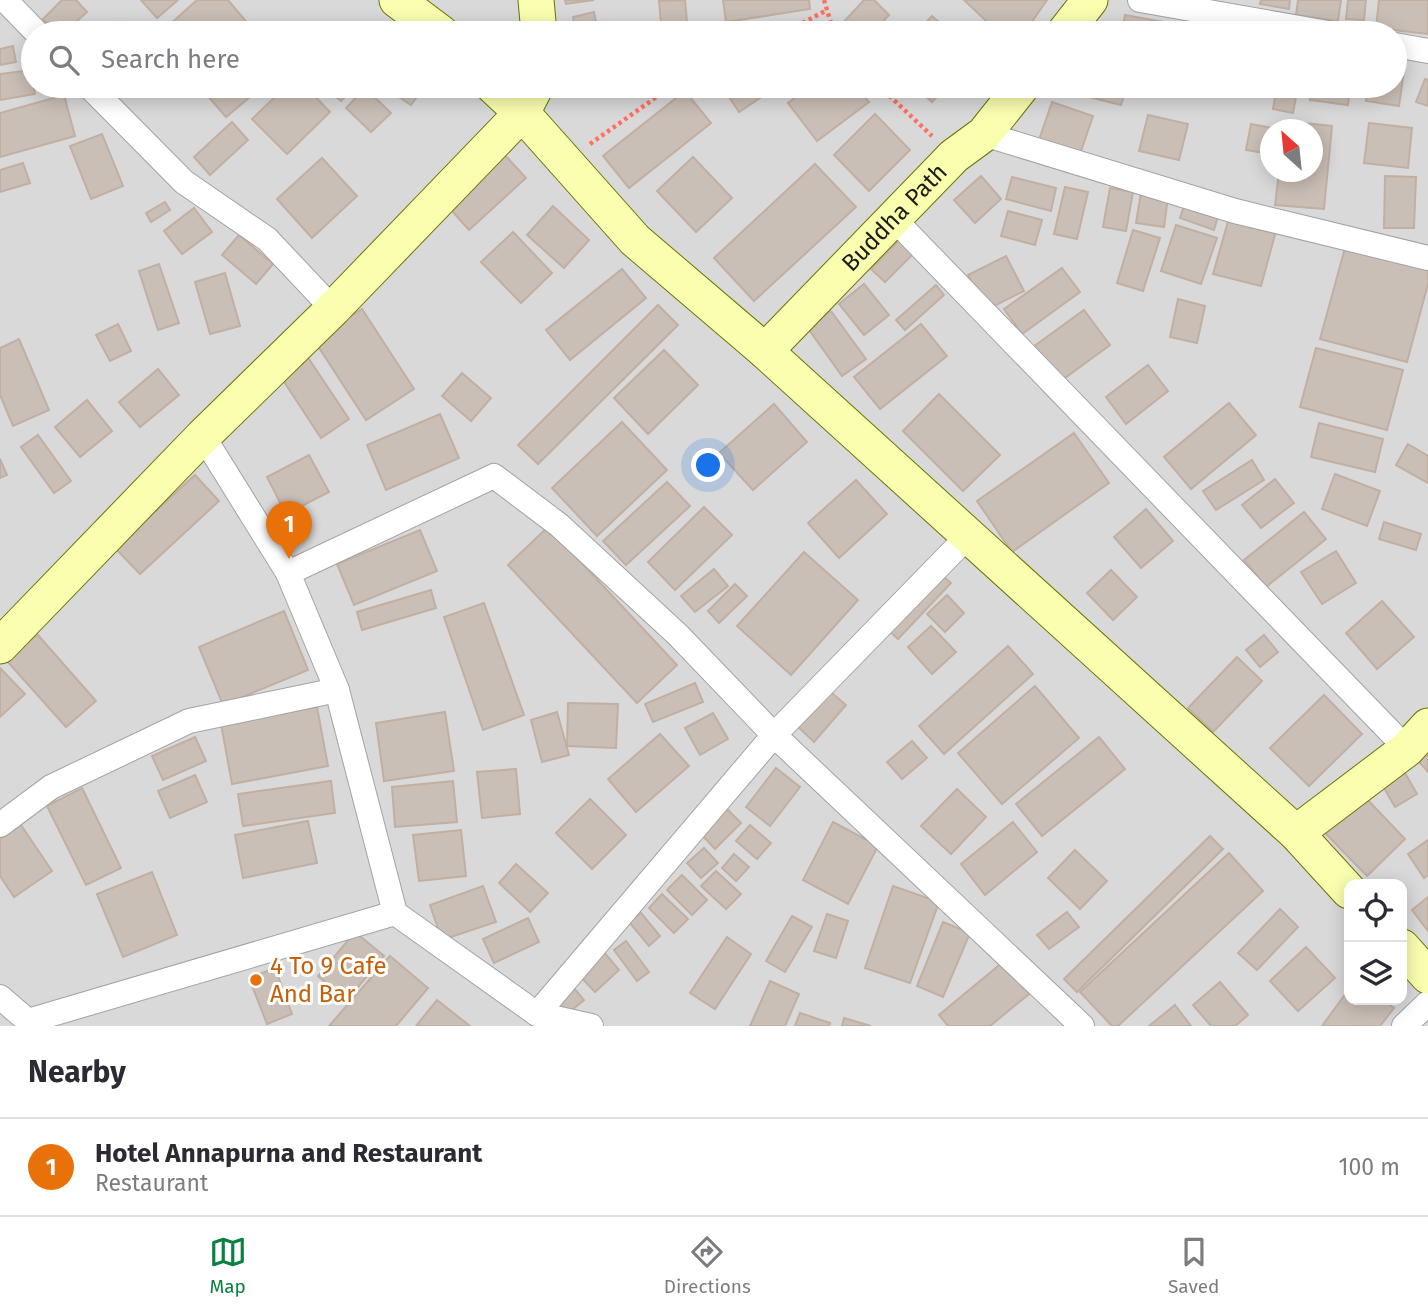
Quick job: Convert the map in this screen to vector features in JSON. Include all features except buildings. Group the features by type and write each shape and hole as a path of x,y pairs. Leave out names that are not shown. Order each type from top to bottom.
{"main road":[{"path":"397,0 424,21"},
{"path":"536,0 538,21"},
{"path":"1073,21 1090,0"},
{"name":"Buddha Path","path":"765,351 954,156 984,134 1012,98"},
{"path":"0,646 203,436 333,309 529,99 565,161 635,240 765,351 1296,833 1344,886"},
{"path":"1296,833 1417,738"},
{"path":"1407,953 1428,976"}],"street":[{"path":"5,0 25,21"},
{"path":"1140,0 1260,21"},
{"path":"1407,47 1428,51"},
{"path":"101,98 184,182 267,239 333,309"},
{"path":"984,134 1235,211 1428,258"},
{"path":"892,218 1417,738"},
{"path":"203,436 288,573 337,690 395,913 537,1014 591,1026"},
{"path":"288,573 494,476 559,525 648,607 774,735 1082,1026"},
{"path":"537,1014 774,735 968,537"},
{"path":"0,825 51,787 189,721 337,690"},
{"path":"0,997 28,1021 395,913"},
{"path":"1404,1026 1428,1003"}],"path":[{"path":"824,0 830,21"},
{"path":"806,21 827,10"},
{"path":"565,161 656,98"},
{"path":"892,98 954,156"}],"shaded area":[{"path":"0,0 1428,0 1428,1026 0,1026"}],"place":[{"name":"Hotel Annapurna and Restaurant","path":"289,559"},
{"name":"4 To 9 Cafe And Bar","path":"256,980"}]}
